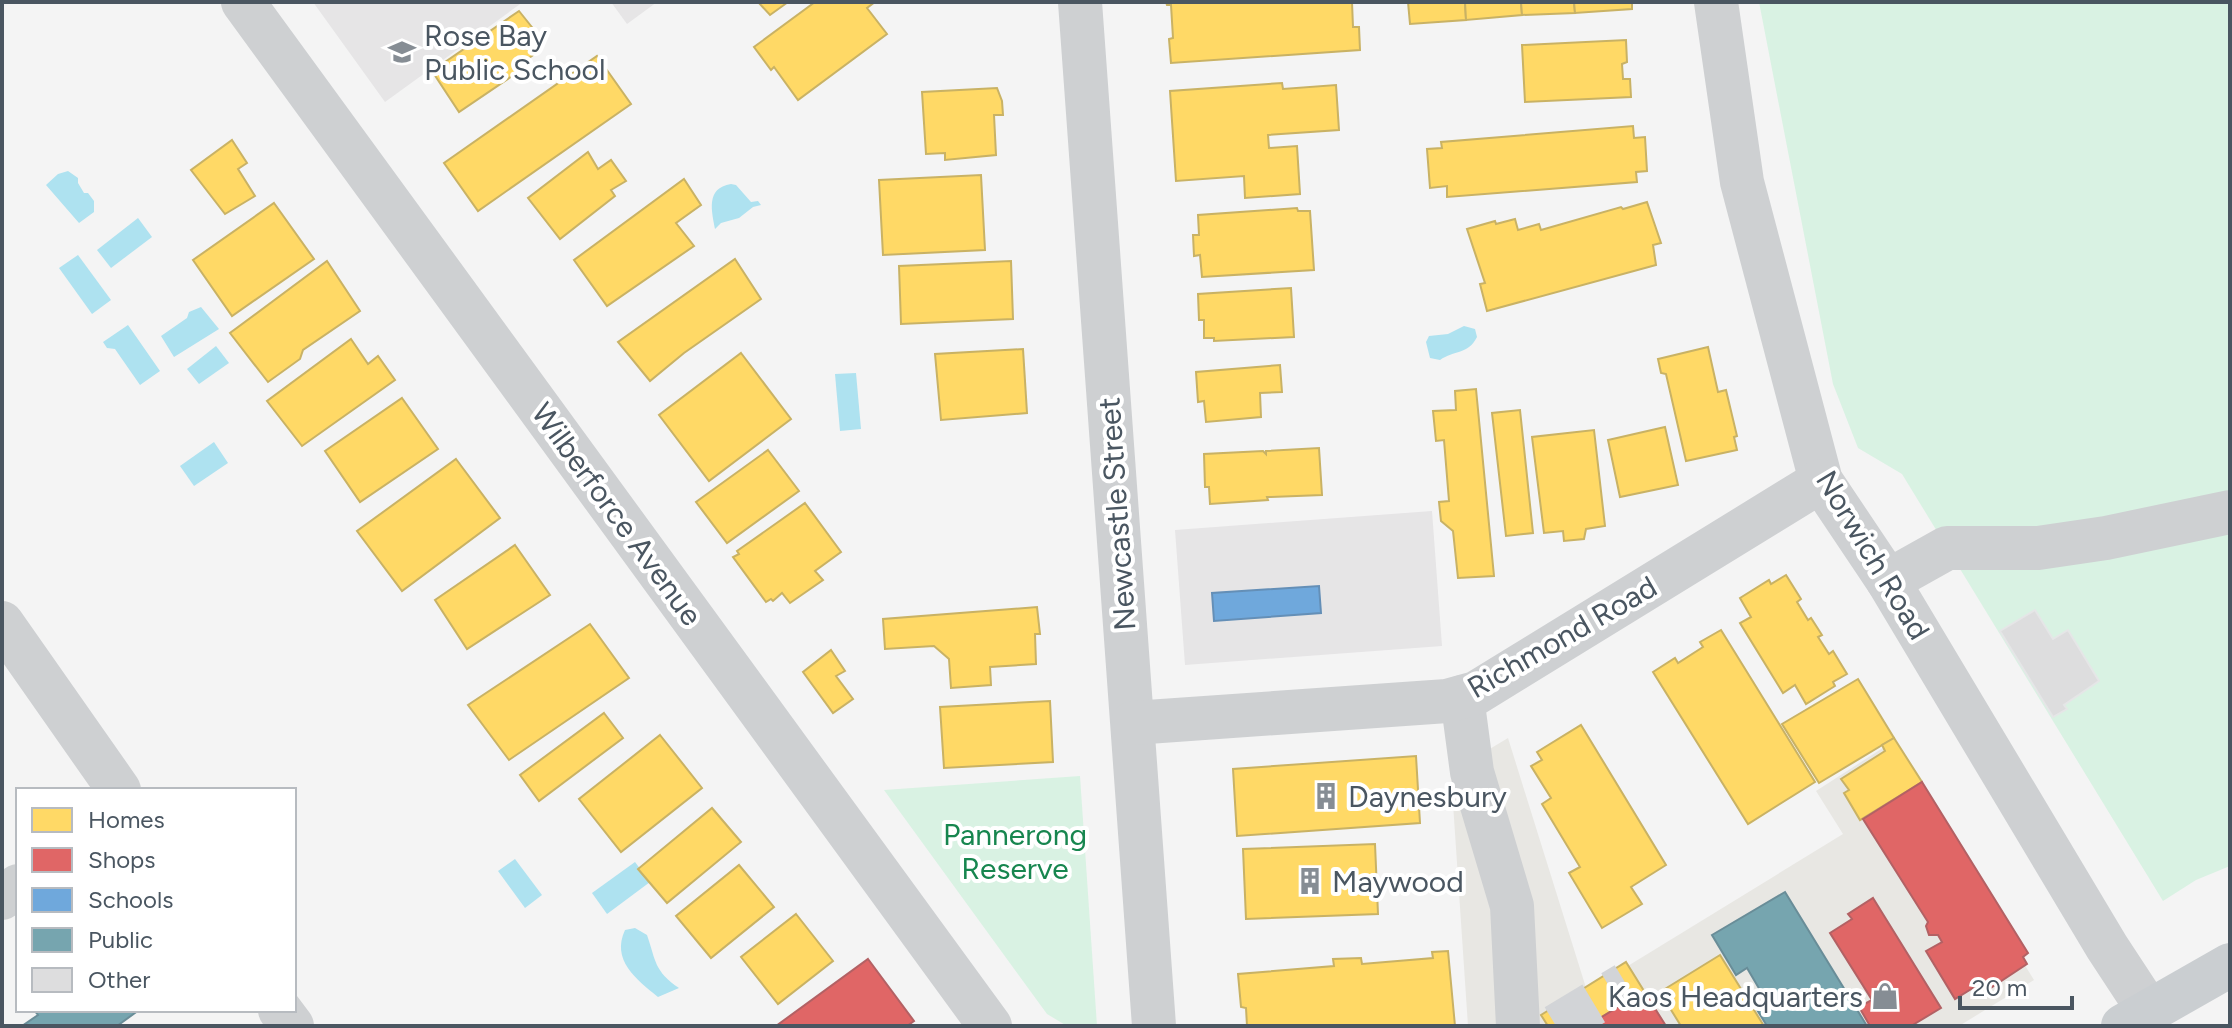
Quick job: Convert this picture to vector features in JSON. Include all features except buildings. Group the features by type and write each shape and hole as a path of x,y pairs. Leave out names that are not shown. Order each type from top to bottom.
{"main road":[{"path":"2136,1018 2230,965"}],"street":[{"name":"Wilberforce Avenue","path":"243,2 990,1026"},
{"name":"Norwich Road","path":"1716,2 1742,182 1821,481 1888,581 2107,947 2136,1018"},
{"name":"Newcastle Street","path":"1074,5 1133,723 1154,1026"},
{"name":"Richmond Road","path":"1133,723 1447,701 1476,693 1821,481"},
{"path":"1888,581 1947,548 2038,548 2106,538 2230,512"},
{"path":"2,623 118,788"},
{"path":"1462,697 1472,772 1512,906 1518,1026"}],"shaded area":[{"name":"Rose Bay Public School","path":"313,2 523,2 385,102"},
{"name":"Rose Bay Public School","path":"611,2 657,2 627,24"},
{"path":"1432,511 1442,646 1185,665 1175,530"},
{"path":"1508,738 1587,991 1843,834 1816,791 1889,744 2034,980 1959,1026 1468,1026 1450,759 1478,756"}],"green space":[{"path":"1759,2 2230,2 2230,866 2196,880 2163,901 1902,474 1858,448 1833,384"},
{"name":"Pannerong Reserve","path":"1080,776 1097,1026 1067,1026 1047,1014 884,790"}],"water":[{"path":"68,171 78,178 84,193 88,193 94,201 94,212 79,223 46,185 58,174"},
{"path":"736,185 751,202 758,201 761,205 739,218 721,223 715,229 714,196 717,190"},
{"path":"138,218 152,237 111,268 97,250"},
{"path":"78,255 111,300 92,314 59,268"},
{"path":"201,307 219,329 174,357 161,336 187,318 189,312"},
{"path":"128,325 160,371 140,385 115,349 107,348 103,342"},
{"path":"1464,326 1475,329 1477,337 1469,347 1440,360 1430,358 1426,342 1429,336 1448,334"},
{"path":"216,346 229,363 199,384 187,369"},
{"path":"856,373 861,429 840,431 835,374"},
{"path":"214,442 228,463 194,486 180,466"},
{"path":"515,859 542,895 525,908 498,871"},
{"path":"635,862 650,882 607,914 592,893"},
{"path":"635,928 647,935 660,971 679,988 658,997 628,968 623,960 621,941 625,930"}],"tunnel":[{"path":"1556,1026 1626,984"}],"place":[{"name":"Rose Bay Public School","path":"402,52"},
{"name":"Daynesbury","path":"1326,796"},
{"name":"Maywood","path":"1310,881"},
{"name":"Kaos Headquarters","path":"1885,996"}]}
